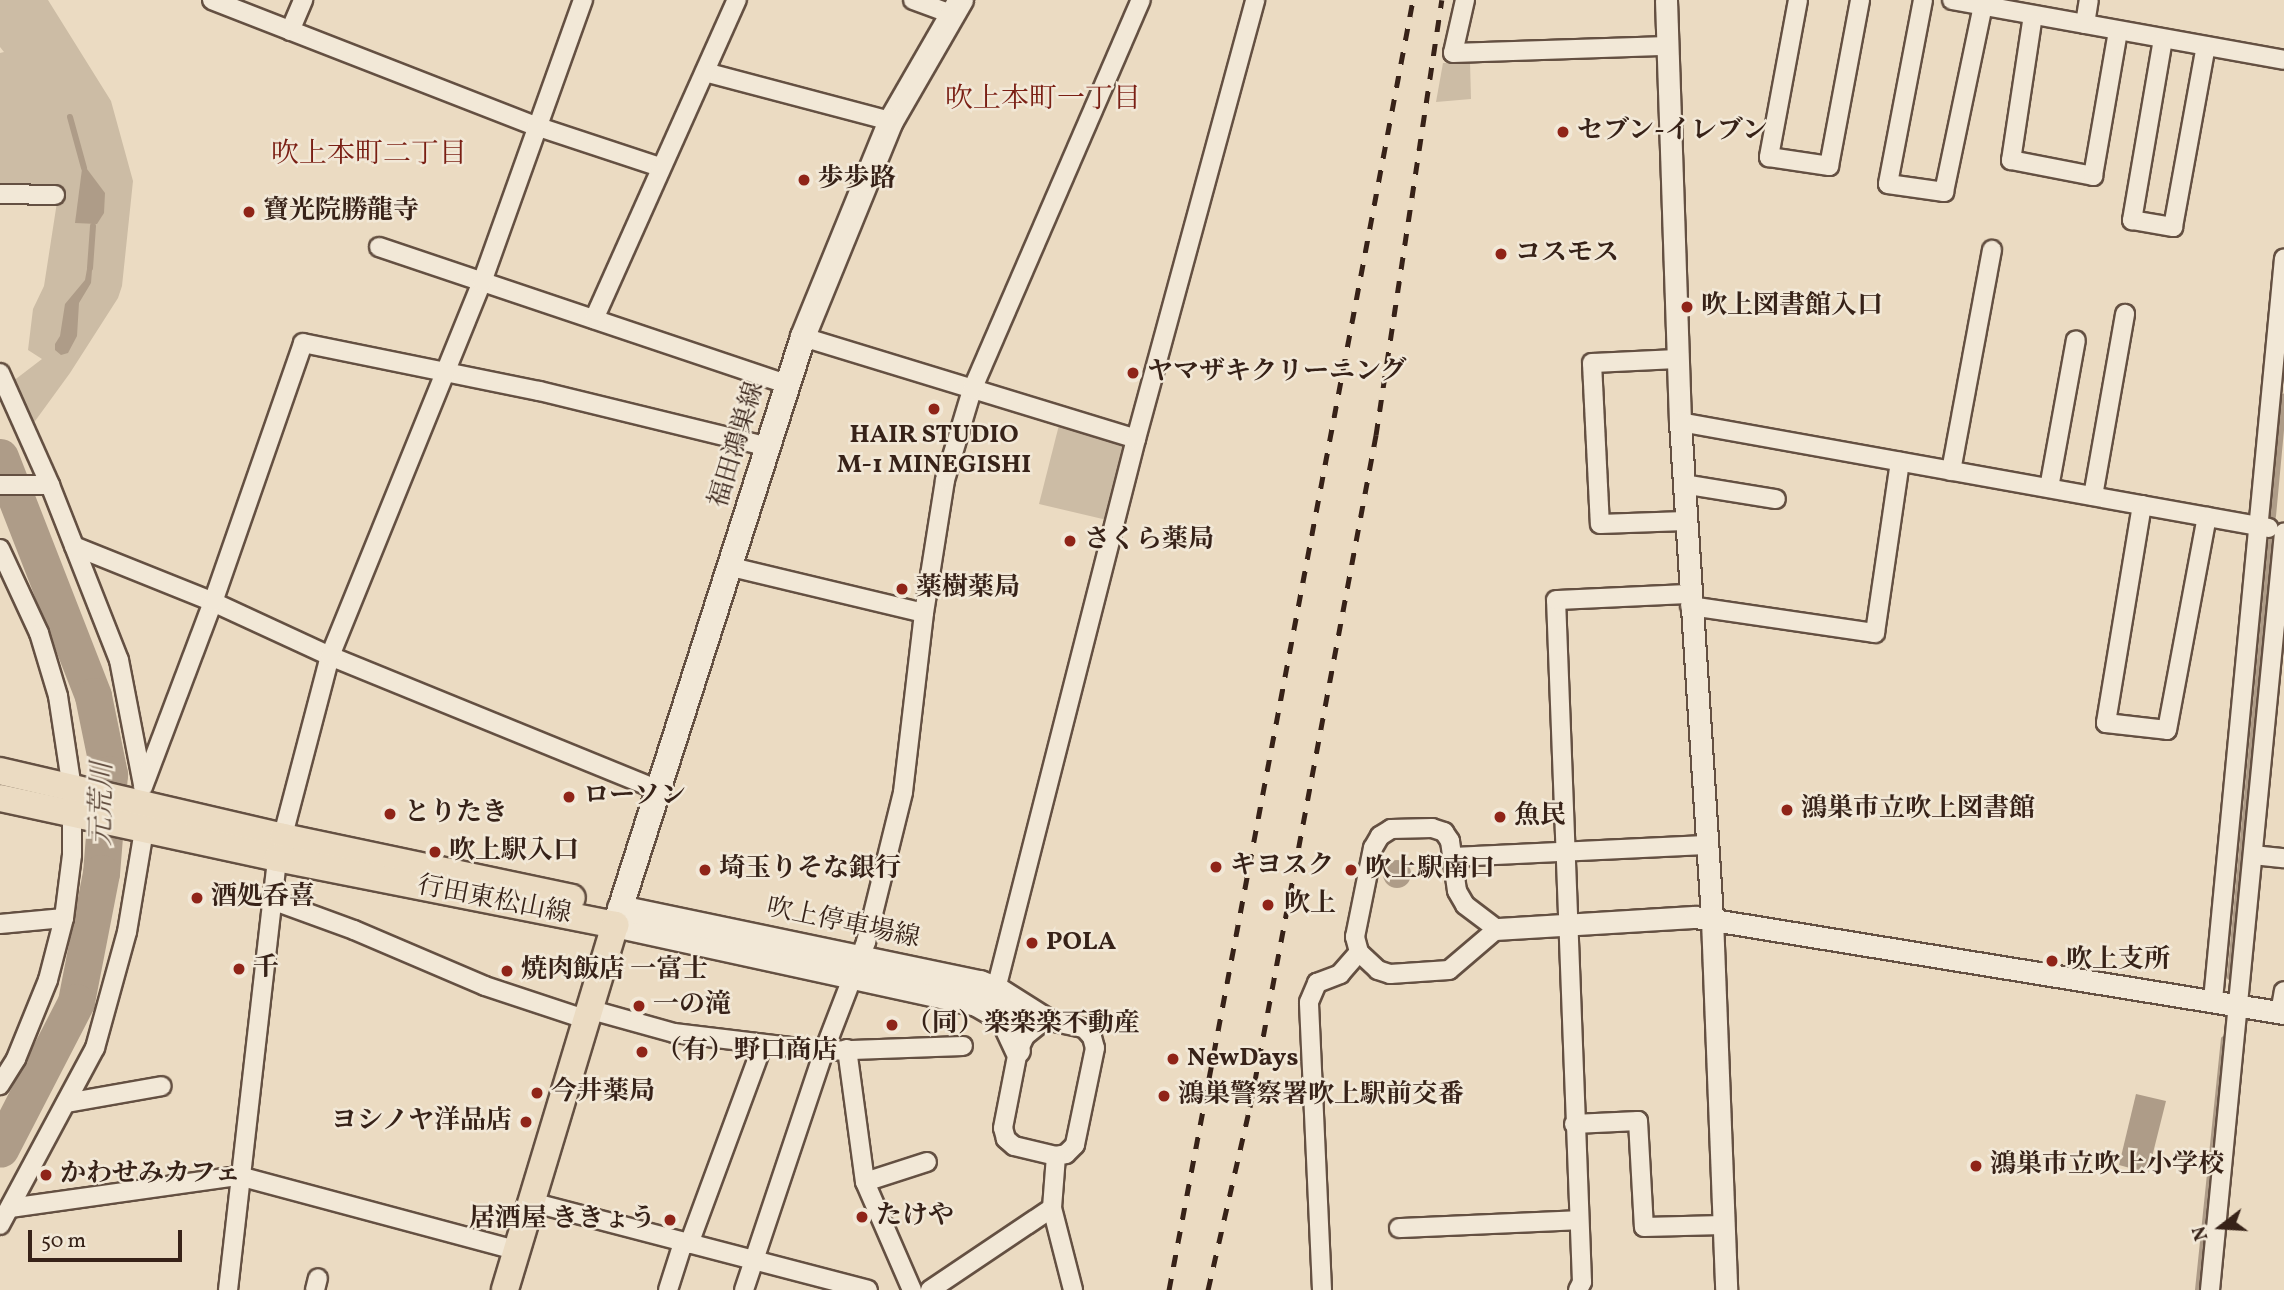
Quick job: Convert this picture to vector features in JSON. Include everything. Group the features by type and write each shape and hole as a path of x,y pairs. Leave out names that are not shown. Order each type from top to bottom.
{"main road":[{"name":"福田鴻巣線","path":"618,917 656,789 732,566 803,337 891,121 956,7"},
{"name":"行田東松山線","path":"0,771 74,802"},
{"name":"行田東松山線","path":"0,798 74,802 141,811 280,847 618,917"},
{"name":"吹上停車場線","path":"618,917 857,968 996,989 1045,1020"},
{"path":"505,1290 618,917"},
{"name":"吹上停車場線","path":"857,968 991,1010 1003,1019 1018,1051"}],"street":[{"path":"212,0 536,126 660,167"},
{"path":"290,31 303,0"},
{"path":"228,1290 239,1176 280,847 330,656 482,282 583,0"},
{"path":"594,319 737,0"},
{"path":"913,0 956,7"},
{"path":"744,1290 824,1051 857,968 903,792 924,613 945,480 972,390 1141,0"},
{"path":"996,989 1136,439 1255,0"},
{"path":"1465,0 1453,53 1668,46"},
{"path":"1667,0 1680,422 1689,600 1712,919 1726,1290"},
{"path":"1798,0 1769,157 1829,166 1860,0"},
{"path":"1923,0 1888,184 1944,191 1983,6"},
{"path":"1952,0 2284,60"},
{"path":"2085,24 2089,0"},
{"path":"2032,15 2011,160 2093,176 2118,31"},
{"path":"2163,39 2132,220 2173,227 2206,46"},
{"path":"705,72 891,121"},
{"path":"0,194 55,195"},
{"path":"379,247 787,384"},
{"path":"1951,471 1992,250"},
{"path":"2213,1000 2284,258"},
{"path":"2093,496 2125,314"},
{"path":"803,337 1136,439"},
{"path":"2049,488 2076,340"},
{"path":"0,1225 95,1048 127,932 141,811 303,343 552,394 768,447"},
{"path":"1678,359 1592,363 1600,524 1685,521"},
{"path":"0,373 50,485 119,660 141,811"},
{"path":"1680,422 2284,531 2276,707 2253,855 2210,1290"},
{"path":"1578,1290 1582,1282 1556,600 1689,600 1875,633 1900,462"},
{"path":"1683,484 1776,499"},
{"path":"0,485 50,485"},
{"path":"2142,505 2106,723 2167,730 2207,517"},
{"path":"74,546 213,602 330,656 656,789"},
{"path":"0,549 39,633 54,684 74,802 72,855 64,918 45,987 16,1059 0,1085"},
{"path":"732,566 924,613"},
{"path":"1497,929 1465,905 1457,891 1450,841 1444,832 1432,828 1391,829 1380,836 1373,848 1355,937 1359,952 1378,970 1390,974 1449,970 1497,929 1695,917 2282,1013 2284,991"},
{"path":"1452,857 1707,845"},
{"path":"2253,855 2284,858"},
{"path":"272,900 354,930 485,986 587,1014 674,1033 824,1051 963,1046"},
{"path":"0,925 64,918"},
{"path":"1322,1290 1309,1002 1317,984 1340,974 1359,952"},
{"path":"1045,1020 1084,1028 1092,1037 1095,1048 1075,1145 1066,1154 1056,1156 1014,1146 1006,1139 1003,1128 1018,1051 1024,1036 1045,1020"},
{"path":"668,1290 763,1044"},
{"path":"847,1049 864,1182 912,1290"},
{"path":"66,1103 162,1086"},
{"path":"1574,1124 1638,1121 1644,1227 1724,1225"},
{"path":"1056,1156 1052,1208 1073,1290"},
{"path":"864,1182 927,1162"},
{"path":"10,1208 239,1176 516,1250"},
{"path":"531,1202 868,1290"},
{"path":"930,1290 1052,1208"},
{"path":"1399,1228 1579,1220"}],"shaded area":[{"path":"0,0 48,0 111,101 133,181 122,286 118,298 70,373 30,428 8,385 42,359 28,350 33,309 44,286 57,202 0,187 0,53 4,52 0,47"},
{"path":"1470,62 1471,99 1436,102 1443,63"},
{"path":"82,169 87,169 105,193 104,213 97,224 75,223"},
{"path":"87,269 92,270 91,283 79,303 77,336 68,353 61,355 55,350 55,344 60,336 65,304 85,280"},
{"path":"1059,425 1124,444 1126,451 1107,520 1039,504"},
{"path":"1397,860 1407,864 1411,874 1407,884 1397,888 1387,884 1383,874 1387,864"},
{"path":"2136,1094 2166,1101 2148,1173 2119,1165"}],"waterway":[{"path":"70,117 84,168"},
{"path":"90,268 93,226"},
{"path":"2273,516 2284,397"},
{"name":"元荒川","path":"0,457 93,696 109,774 101,873 76,1002 0,1149"},
{"path":"2230,977 2271,541"},
{"path":"2198,1290 2224,1039"}],"railway":[{"path":"1169,1290 1413,0"},
{"path":"1208,1290 1250,1107 1376,435 1442,0"}],"place":[{"name":"セブン-イレブン","path":"1563,132"},
{"name":"歩歩路","path":"804,180"},
{"name":"寶光院勝龍寺","path":"249,212"},
{"name":"コスモス","path":"1501,254"},
{"name":"吹上図書館入口","path":"1687,307"},
{"name":"ヤマザキクリーニング","path":"1133,373"},
{"name":"HAIR STUDIO M-1 MINEGISHI","path":"934,409"},
{"name":"さくら薬局","path":"1070,541"},
{"name":"薬樹薬局","path":"902,589"},
{"name":"ローソン","path":"569,797"},
{"name":"鴻巣市立吹上図書館","path":"1787,810"},
{"name":"とりたき","path":"390,814"},
{"name":"魚民","path":"1500,817"},
{"name":"吹上駅入口","path":"435,852"},
{"name":"キヨスク","path":"1216,867"},
{"name":"埼玉りそな銀行","path":"705,870"},
{"name":"吹上駅南口","path":"1351,870"},
{"name":"酒処呑喜","path":"197,898"},
{"name":"吹上","path":"1268,905"},
{"name":"POLA","path":"1032,943"},
{"name":"吹上支所","path":"2052,961"},
{"name":"千","path":"239,969"},
{"name":"焼肉飯店 一富士","path":"507,971"},
{"name":"一の滝","path":"639,1006"},
{"name":"（同）楽楽楽不動産","path":"892,1025"},
{"name":"（有）野口商店","path":"642,1052"},
{"name":"NewDays","path":"1173,1059"},
{"name":"今井薬局","path":"537,1093"},
{"name":"鴻巣警察署吹上駅前交番","path":"1164,1096"},
{"name":"ヨシノヤ洋品店","path":"526,1122"},
{"name":"鴻巣市立吹上小学校","path":"1976,1166"},
{"name":"かわせみカフェ","path":"46,1175"},
{"name":"たけや","path":"862,1217"},
{"name":"居酒屋 ききょう","path":"670,1220"}],"district":[{"name":"吹上本町一丁目","path":"1043,100"},
{"name":"吹上本町二丁目","path":"369,155"}]}
